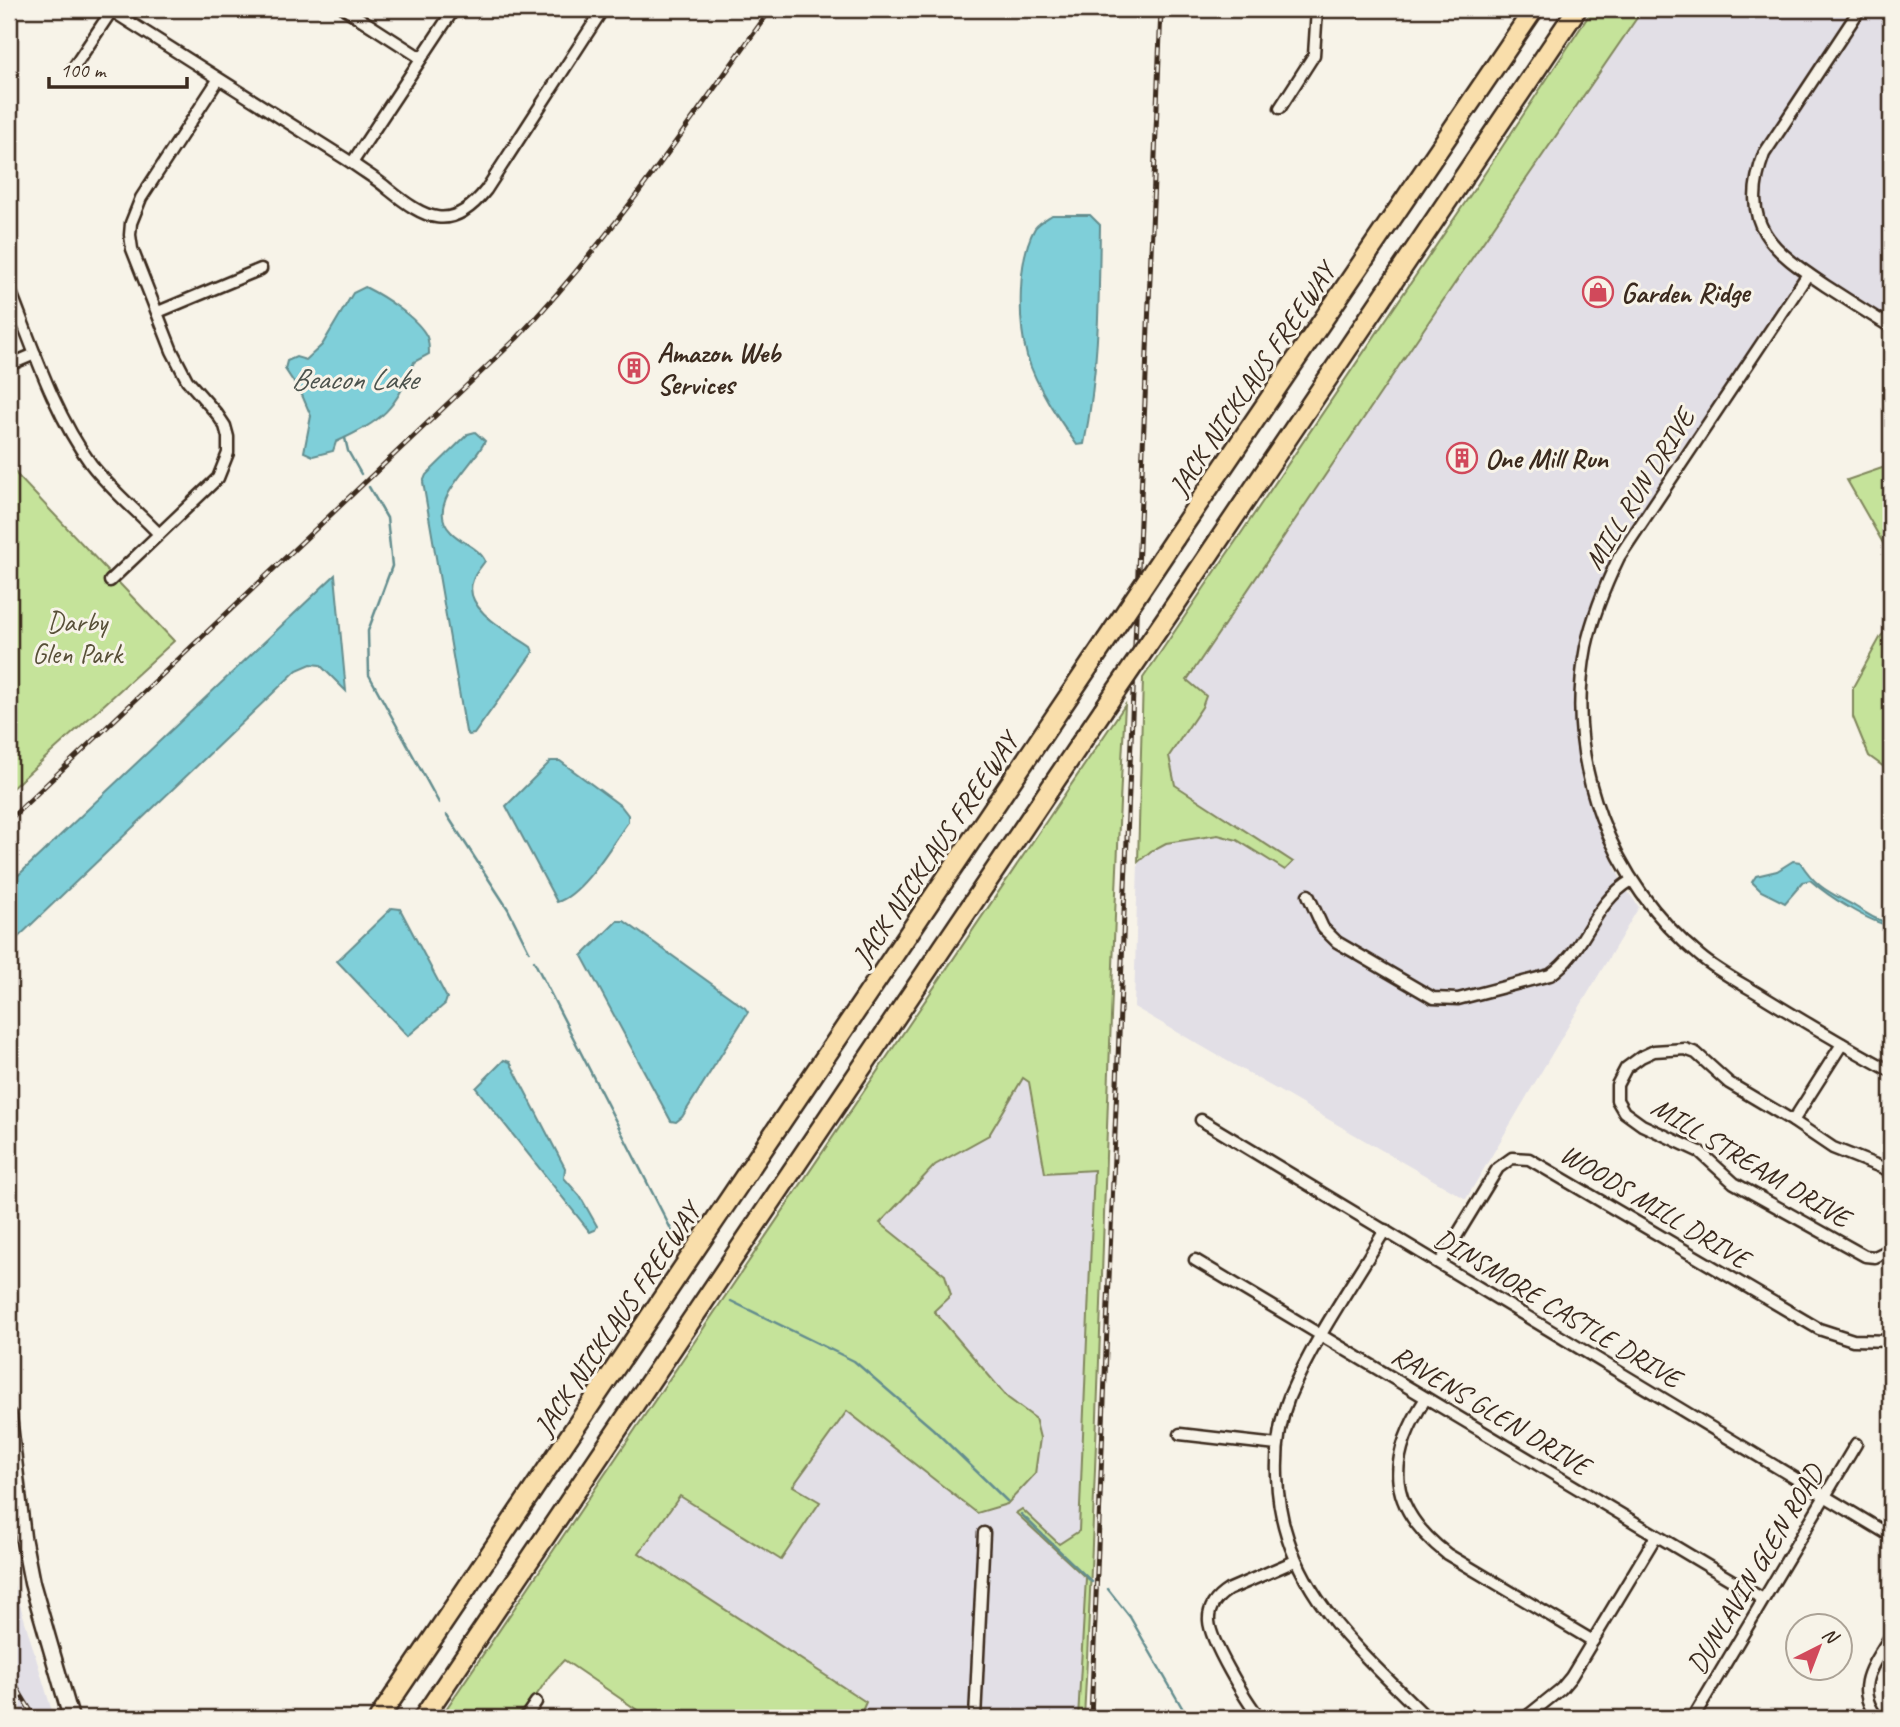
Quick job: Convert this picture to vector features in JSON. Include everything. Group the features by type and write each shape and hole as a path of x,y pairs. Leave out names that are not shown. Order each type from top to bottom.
{"highway":[{"name":"JACK NICKLAUS FREEWAY","path":"379,1718 1534,9"},
{"path":"423,1718 1577,9"}],"main road":[{"path":"9,1416 32,1583 71,1718"}],"street":[{"path":"345,9 421,58"},
{"path":"352,163 454,9"},
{"path":"74,67 110,10 352,163 423,215 447,217 470,208 486,190 603,9"},
{"path":"1280,108 1314,55 1317,9"},
{"path":"1860,9 1769,144 1756,176 1755,197 1763,230 1783,256 1891,327"},
{"path":"110,581 218,478 228,453 225,426 187,380 172,351 132,249 130,236 131,223 141,198 218,80"},
{"path":"158,312 261,269"},
{"name":"MILL RUN DRIVE","path":"1808,274 1619,557 1601,594 1582,677 1583,744 1590,783 1599,811 1621,862 1664,922 1701,957 1891,1071"},
{"path":"9,287 35,354 74,439 87,457 159,534"},
{"path":"9,365 35,354"},
{"path":"1308,895 1322,928 1337,942 1425,995 1450,1000 1550,975 1559,969 1574,951 1608,898 1632,880"},
{"path":"1842,1044 1793,1121 1833,1148 1891,1171"},
{"name":"MILL STREAM DRIVE","path":"1793,1121 1729,1083 1696,1053 1685,1049 1654,1051 1641,1057 1626,1068 1617,1085 1617,1100 1624,1112 1642,1125 1700,1152 1734,1183 1865,1256 1875,1257 1891,1249"},
{"name":"DINSMORE CASTLE DRIVE","path":"1201,1120 1891,1535"},
{"name":"WOODS MILL DRIVE","path":"1440,1263 1498,1168 1513,1158 1529,1159 1819,1329 1853,1340 1891,1341"},
{"path":"1385,1230 1321,1335 1289,1398 1277,1445 1277,1489 1281,1518 1295,1561 1333,1620 1427,1718"},
{"name":"RAVENS GLEN DRIVE","path":"1195,1260 1763,1599"},
{"path":"1426,1398 1407,1433 1399,1464 1401,1495 1414,1523 1429,1540 1447,1554 1593,1641"},
{"path":"1180,1434 1277,1445"},
{"name":"DUNLAVIN GLEN ROAD","path":"1693,1718 1856,1444"},
{"path":"975,1718 984,1533"},
{"path":"1525,1718 1561,1689 1571,1677 1656,1536"},
{"path":"1259,1718 1213,1635 1209,1621 1212,1606 1218,1597 1228,1590 1295,1561"},
{"path":"1878,1718 1868,1702 1866,1683 1868,1674 1891,1635"},
{"path":"525,1718 536,1702"}],"shaded area":[{"path":"1643,9 1891,9 1891,327 1809,274 1729,391 1678,453 1605,569 1586,623 1577,668 1576,738 1583,782 1598,827 1623,885 1639,907 1466,1199 1134,1007 1138,862 1166,843 1218,835 1237,840 1285,869 1293,863 1175,785 1169,756 1202,707 1187,681"},
{"path":"1023,1078 1028,1082 1045,1173 1094,1170 1079,1531 1059,1544 1022,1509 1016,1513 1086,1578 1078,1718 859,1718 865,1701 639,1553 679,1495 820,1502 793,1487 846,1411 977,1513 1007,1504 1035,1474 1039,1438 1035,1418 1008,1398 934,1311 945,1275 880,1223 935,1165 988,1135"},
{"path":"9,1568 54,1718 9,1718"}],"green space":[{"path":"1593,9 1643,9 1187,680 1206,696 1202,707 1169,756 1175,785 1293,862 1285,870 1237,840 1218,835 1166,843 1138,862 1143,678"},
{"name":"Darby Glen Park","path":"9,461 17,475 174,641 9,791"},
{"path":"1891,465 1891,557 1847,480"},
{"path":"1891,626 1891,772 1869,756 1853,717 1853,687 1881,636"},
{"path":"1125,705 1084,1718 1078,1718 1086,1578 1016,1513 1022,1509 1059,1544 1079,1531 1094,1170 1045,1173 1029,1082 1023,1078 989,1135 935,1165 880,1223 945,1275 951,1295 934,1311 1008,1398 1035,1418 1040,1438 1035,1474 1007,1504 977,1513 847,1411 793,1486 820,1502 781,1560 680,1496 639,1553 866,1702 859,1718 649,1718 564,1660 550,1675 521,1718 440,1718"}],"water":[{"path":"1052,215 1090,215 1100,225 1093,390 1084,444 1077,445 1036,380 1027,356 1022,326 1022,273 1029,241 1035,228"},
{"name":"Beacon Lake","path":"365,287 416,322 427,337 429,354 414,362 400,392 386,412 336,442 333,451 313,456 304,452 311,416 302,395 285,369 287,361 296,357 306,360 322,345 353,293"},
{"path":"475,432 485,441 446,498 444,521 451,532 479,552 485,561 473,580 471,591 474,601 490,619 531,647 533,652 474,734 469,735 466,732 423,482 426,475 468,434"},
{"path":"335,575 346,691 320,665 311,664 297,670 9,946 9,884"},
{"path":"551,761 560,761 621,806 628,815 628,822 587,879 577,890 557,902 506,806"},
{"path":"1793,861 1800,862 1825,889 1873,917 1891,923 1891,926 1849,908 1810,880 1803,882 1785,903 1761,891 1752,882 1756,876 1777,871"},
{"path":"392,908 400,909 447,998 445,1004 408,1036 337,961"},
{"path":"617,921 624,921 748,1012 682,1117 676,1122 671,1121 582,956"},
{"path":"504,1060 510,1062 565,1168 564,1178 580,1196 597,1226 595,1230 590,1232 476,1088"}],"waterway":[{"path":"345,438 348,451 361,474"},
{"path":"369,487 387,518 392,566 368,631 369,675 439,803"},
{"path":"447,815 508,909 529,951"},
{"path":"534,961 675,1237"},
{"path":"731,1301 854,1361 933,1429 1007,1501"},
{"path":"1021,1514 1092,1582"},
{"path":"1108,1589 1130,1617 1188,1718"}],"railway":[{"path":"9,820 517,338 586,260 618,219 771,9"},
{"path":"1091,1718 1161,9"},
{"path":"9,1675 35,1718"}],"place":[{"name":"Garden Ridge","path":"1598,292"},
{"name":"Amazon Web Services","path":"634,368"},
{"name":"One Mill Run","path":"1462,458"}]}
